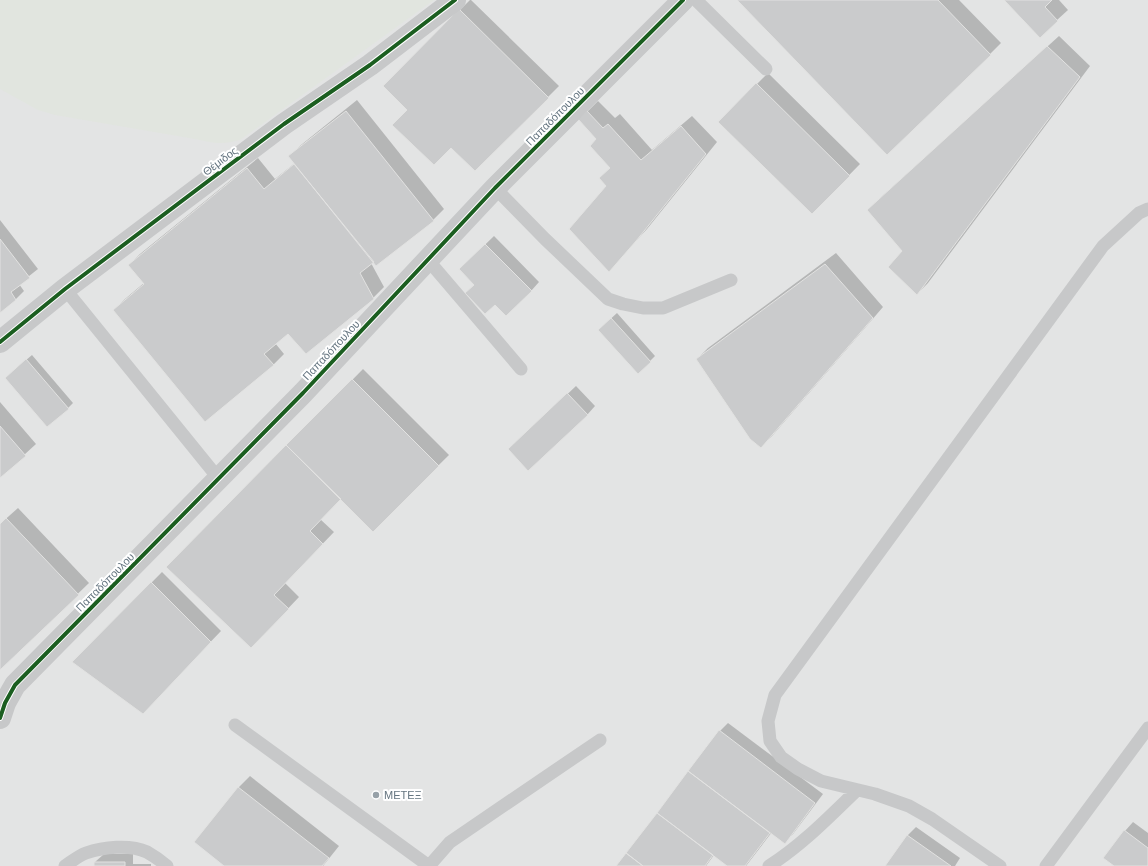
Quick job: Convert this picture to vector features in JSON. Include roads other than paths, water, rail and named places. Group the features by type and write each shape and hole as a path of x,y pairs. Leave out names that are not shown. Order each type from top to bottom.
{"street":[{"name":"Θέμιδος","path":"0,342 65,289 284,124 370,65 455,0"},
{"name":"Παπαδόπουλου","path":"0,718 5,703 15,686 303,393 495,188 683,0"}],"lane":[{"path":"696,0 766,69"},
{"path":"495,188 545,239 608,299 643,308 663,308 731,280"},
{"path":"1000,866 932,819 910,806 875,794 821,782 798,769 781,757 770,741 768,721 775,695 1103,246 1139,213 1148,209"},
{"path":"428,260 521,369"},
{"path":"65,289 219,480"},
{"path":"235,725 429,866 450,842 600,740"},
{"path":"1046,866 1148,728"},
{"path":"769,866 811,834 857,790"},
{"path":"65,866 86,853 116,847 132,848 146,852 167,866"}],"place":[{"name":"ΜΕΤΕΞ","path":"376,795"}]}
